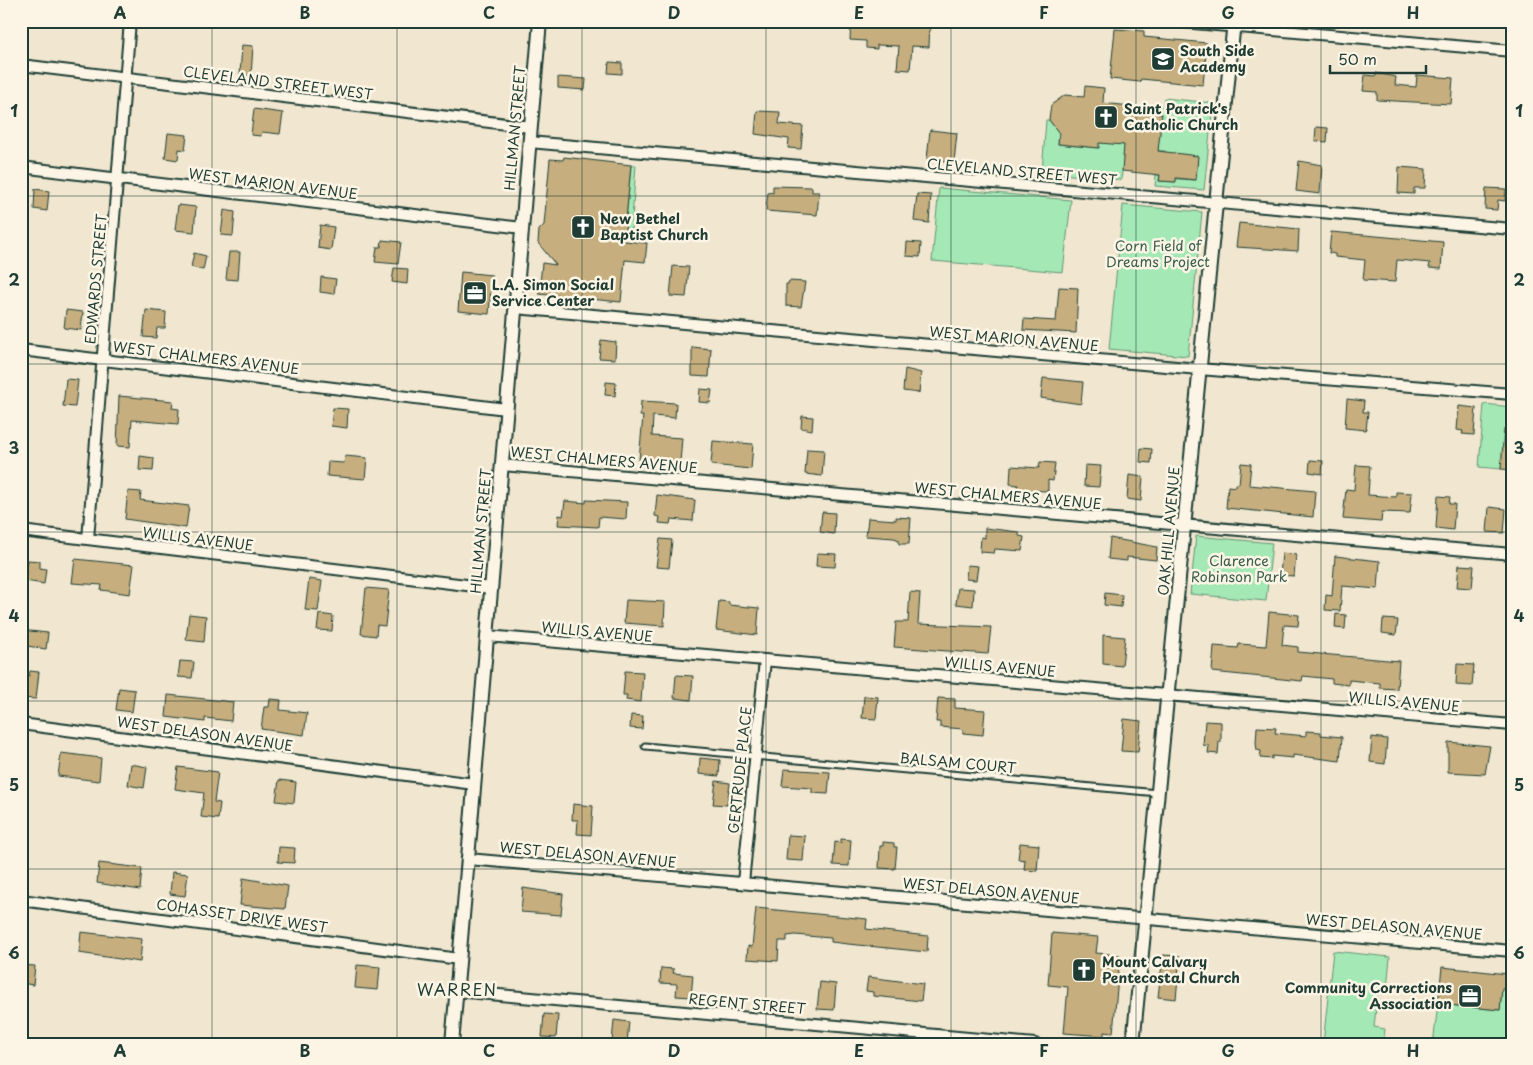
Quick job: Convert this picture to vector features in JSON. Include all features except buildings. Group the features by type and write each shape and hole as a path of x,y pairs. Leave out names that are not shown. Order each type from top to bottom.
{"street":[{"name":"EDWARDS STREET","path":"88,539 119,179 130,21"},
{"name":"HILLMAN STREET","path":"452,1044 540,21"},
{"path":"1171,21 1233,24 1512,51"},
{"name":"OAK HILL AVENUE","path":"1133,1044 1169,695 1233,24"},
{"name":"CLEVELAND STREET WEST","path":"21,65 530,127"},
{"name":"CLEVELAND STREET WEST","path":"529,142 1512,229"},
{"name":"WEST MARION AVENUE","path":"21,167 522,228"},
{"name":"WEST MARION AVENUE","path":"515,308 1200,369 1512,394"},
{"name":"WEST CHALMERS AVENUE","path":"21,350 506,409"},
{"name":"WEST CHALMERS AVENUE","path":"502,465 1512,554"},
{"name":"WILLIS AVENUE","path":"21,531 491,588"},
{"name":"WILLIS AVENUE","path":"487,636 1512,725"},
{"name":"GERTRUDE PLACE","path":"743,883 765,660"},
{"name":"WEST DELASON AVENUE","path":"21,724 474,784"},
{"name":"WEST DELASON AVENUE","path":"468,859 1512,951"},
{"name":"COHASSET DRIVE WEST","path":"21,900 459,959"},
{"name":"REGENT STREET","path":"456,991 1036,1044"}],"lane":[{"name":"BALSAM COURT","path":"645,746 1159,793"}],"green space":[{"path":"1164,98 1213,103 1204,190 1155,186 1156,175 1160,175 1159,181 1175,182 1176,179 1196,180 1165,151 1152,150 1124,156 1121,180 1042,172 1046,120 1049,120 1059,133 1058,144 1098,148 1099,142 1162,114 1157,114 1158,106 1163,106"},
{"path":"631,165 636,165 631,232 625,232"},
{"path":"939,188 1071,200 1063,272 932,261"},
{"name":"Corn Field of Dreams Project","path":"1123,205 1202,212 1188,356 1109,349"},
{"path":"1484,404 1512,407 1512,446 1503,445 1501,469 1479,467"},
{"name":"Clarence Robinson Park","path":"1196,536 1272,543 1266,601 1190,594"},
{"path":"1333,951 1390,957 1387,989 1378,988 1374,1027 1385,1029 1383,1044 1323,1044"},
{"path":"1508,969 1512,969 1512,1044 1433,1044 1438,1004 1500,1010 1502,988 1507,988"}],"place":[{"name":"South Side Academy","path":"1163,59"},
{"name":"Saint Patrick's Catholic Church","path":"1106,117"},
{"name":"New Bethel Baptist Church","path":"583,227"},
{"name":"L.A. Simon Social Service Center","path":"475,293"},
{"name":"Mount Calvary Pentecostal Church","path":"1084,970"},
{"name":"Community Corrections Association","path":"1470,996"}],"district":[{"name":"WARREN","path":"457,990"}]}
